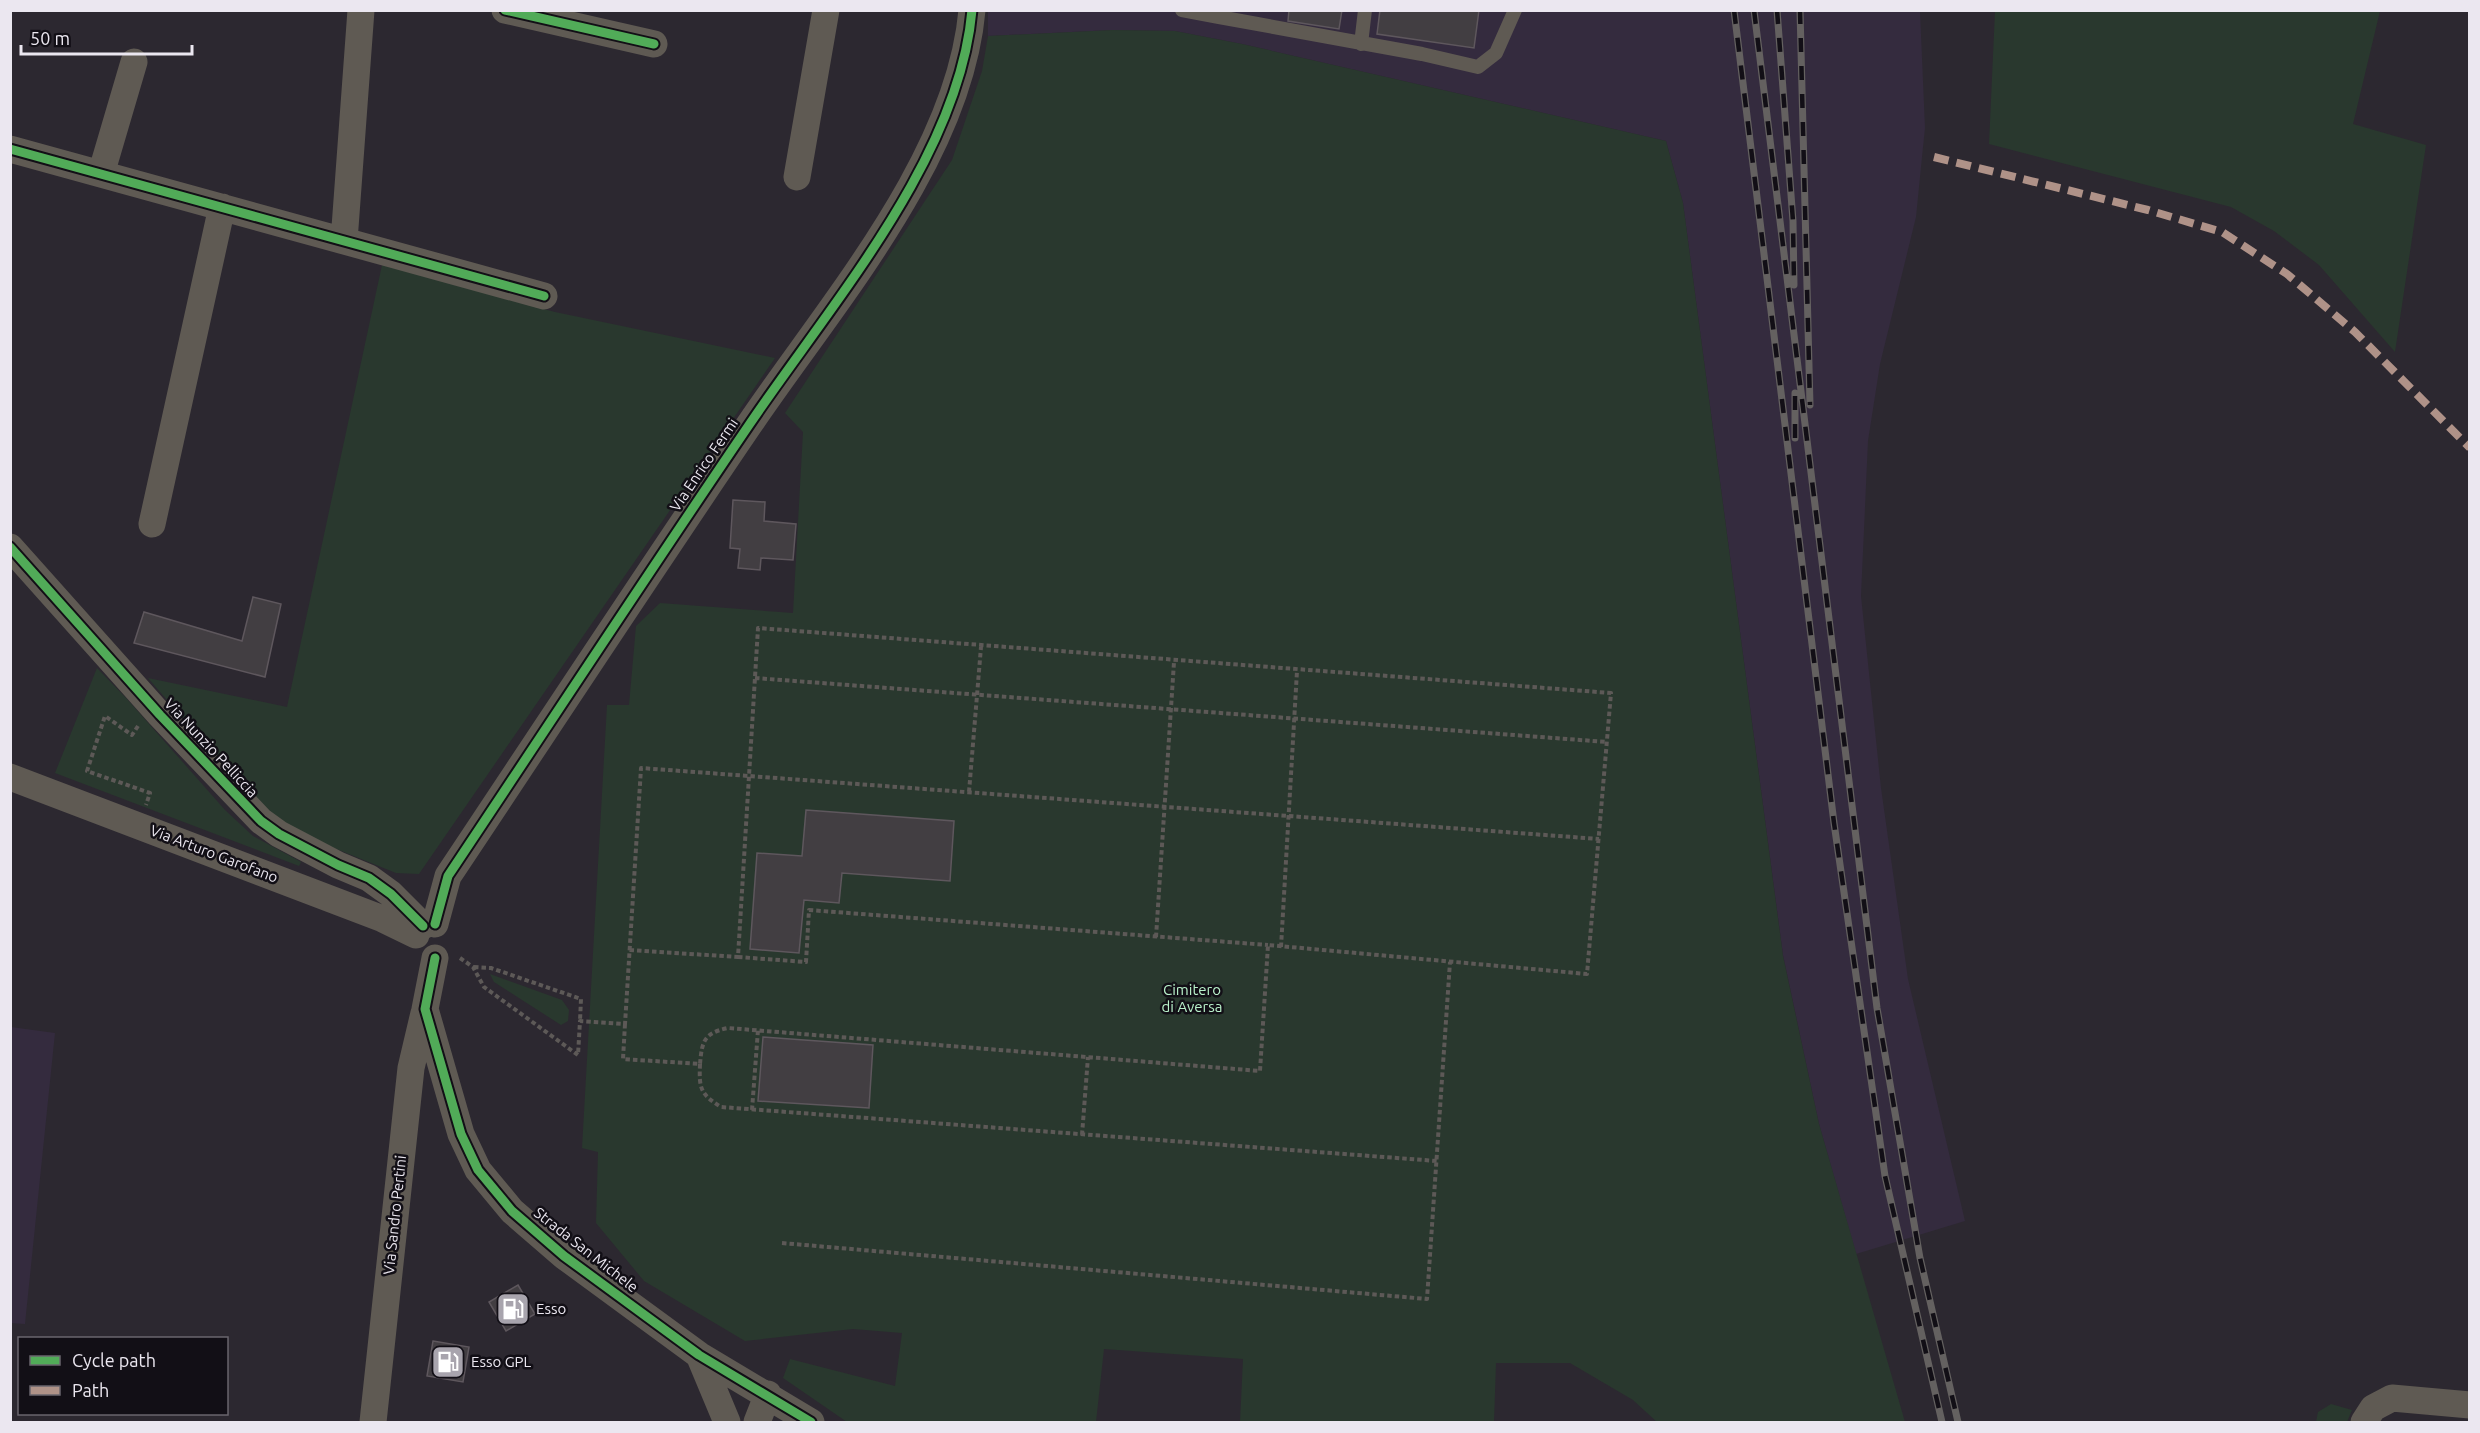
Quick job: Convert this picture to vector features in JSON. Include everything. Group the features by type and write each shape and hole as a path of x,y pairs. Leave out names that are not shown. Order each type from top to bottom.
{"street":[{"path":"345,241 361,10"},
{"path":"506,10 654,44"},
{"path":"797,177 826,10"},
{"name":"Via Enrico Fermi","path":"424,928 448,876 750,423 867,255 921,170 948,113 966,13"},
{"path":"101,174 134,62"},
{"path":"10,149 544,296"},
{"path":"152,524 222,207"},
{"name":"Via Nunzio Pelliccia","path":"10,547 160,715 261,821 299,845 369,878 391,894 424,928 417,950 425,957 435,958"},
{"name":"Via Arturo Garofano","path":"10,777 383,919 424,928"},
{"name":"Strada San Michele","path":"435,958 425,1009 461,1134 478,1170 512,1211 564,1256 699,1355 812,1422"},
{"name":"Via Sandro Pertini","path":"373,1422 411,1068 425,1009"},
{"path":"699,1355 727,1422"},
{"path":"757,1422 768,1394"},
{"path":"2364,1422 2373,1408 2392,1398 2469,1405"}],"lane":[{"path":"1182,10 1219,14 1478,67 1496,53 1515,10"},
{"path":"1361,44 1365,10"}],"path":[{"path":"629,950 806,962 809,910 1268,945 1587,974 1611,693 1174,662 758,628 738,957"},
{"path":"969,793 981,647"},
{"path":"1156,937 1174,662"},
{"path":"1281,947 1297,671"},
{"path":"755,678 1607,742"},
{"path":"138,825 150,793 87,771 105,716 132,735 145,715 150,722 160,715"},
{"path":"700,1064 623,1059 640,768 1599,840"},
{"path":"1268,945 1260,1071 728,1028 713,1032 702,1044 699,1085 707,1098 721,1107 1437,1161"},
{"path":"782,1244 1427,1299 1450,962"},
{"path":"473,968 491,968 581,999 580,1021 578,1055 484,987 473,968"},
{"path":"580,1021 625,1024"},
{"path":"752,1110 758,1030"},
{"path":"1082,1135 1088,1058"}],"shaded area":[{"path":"988,11 1920,11 1925,128 1916,217 1880,364 1868,441 1861,596 1881,788 1908,979 1965,1221 1856,1254 1819,1124 1783,955 1683,203 1666,141 1242,44 1175,31 1113,30 988,36"},
{"path":"11,1027 55,1033 25,1324 10,1323"}],"green space":[{"path":"1995,11 2380,11 2353,124 2426,145 2395,352 2319,265 2274,231 2231,207 1989,144"},
{"name":"Cimitero di Aversa","path":"1113,30 1175,31 1242,44 1666,141 1683,203 1783,956 1819,1124 1905,1422 1657,1422 1633,1400 1570,1363 1496,1363 1494,1422 1240,1422 1243,1359 1104,1349 1096,1422 847,1422 783,1378 790,1359 895,1386 902,1333 853,1329 745,1341 644,1281 596,1223 598,1152 582,1148 607,705 629,705 636,626 660,603 793,613 803,432 785,413 952,160 982,71 988,36"},
{"path":"382,265 555,312 775,358 419,874 396,873 324,844 262,810 148,678 287,707"},
{"path":"97,668 225,810 253,836 301,862 299,866 55,773"},
{"path":"490,974 562,1000 569,1010 568,1021 561,1025 494,982"},
{"path":"2331,1404 2352,1410 2347,1422 2316,1422 2318,1412"}],"building":[{"path":"1289,10 1342,10 1339,29 1288,21"},
{"path":"1380,10 1479,10 1474,48 1377,34"},
{"path":"733,500 765,502 764,521 796,524 793,560 761,558 760,570 738,568 740,549 730,548"},
{"path":"253,597 281,604 265,677 134,643 144,612 242,641"},
{"path":"806,810 954,821 950,881 842,873 839,903 804,900 799,953 750,949 757,853 802,856"},
{"path":"763,1037 873,1045 869,1108 758,1101"},
{"path":"518,1285 535,1314 506,1331 489,1302"},
{"path":"433,1341 469,1347 463,1382 427,1376"}],"railway":[{"path":"1734,10 1834,823 1885,1176 1942,1422"},
{"path":"1754,10 1877,1008 1920,1258 1958,1422"},
{"path":"1777,10 1793,221 1794,285"},
{"path":"1800,10 1810,405"},
{"path":"1795,393 1795,438"}],"marked path":[{"path":"1934,157 2148,210 2222,232 2287,274 2355,332 2470,448"}],"cycle path":[{"path":"505,10 654,44"},
{"path":"435,924 448,876 711,481 886,228 917,175 943,121 962,66 972,10"},
{"path":"10,149 544,296"},
{"path":"10,547 160,715 261,821 279,834 338,865 369,878 391,894 423,926"},
{"path":"435,958 425,1009 461,1134 478,1170 512,1211 564,1256 699,1355 811,1422"}],"place":[{"name":"Esso","path":"513,1309"},
{"name":"Esso GPL","path":"448,1362"}]}
